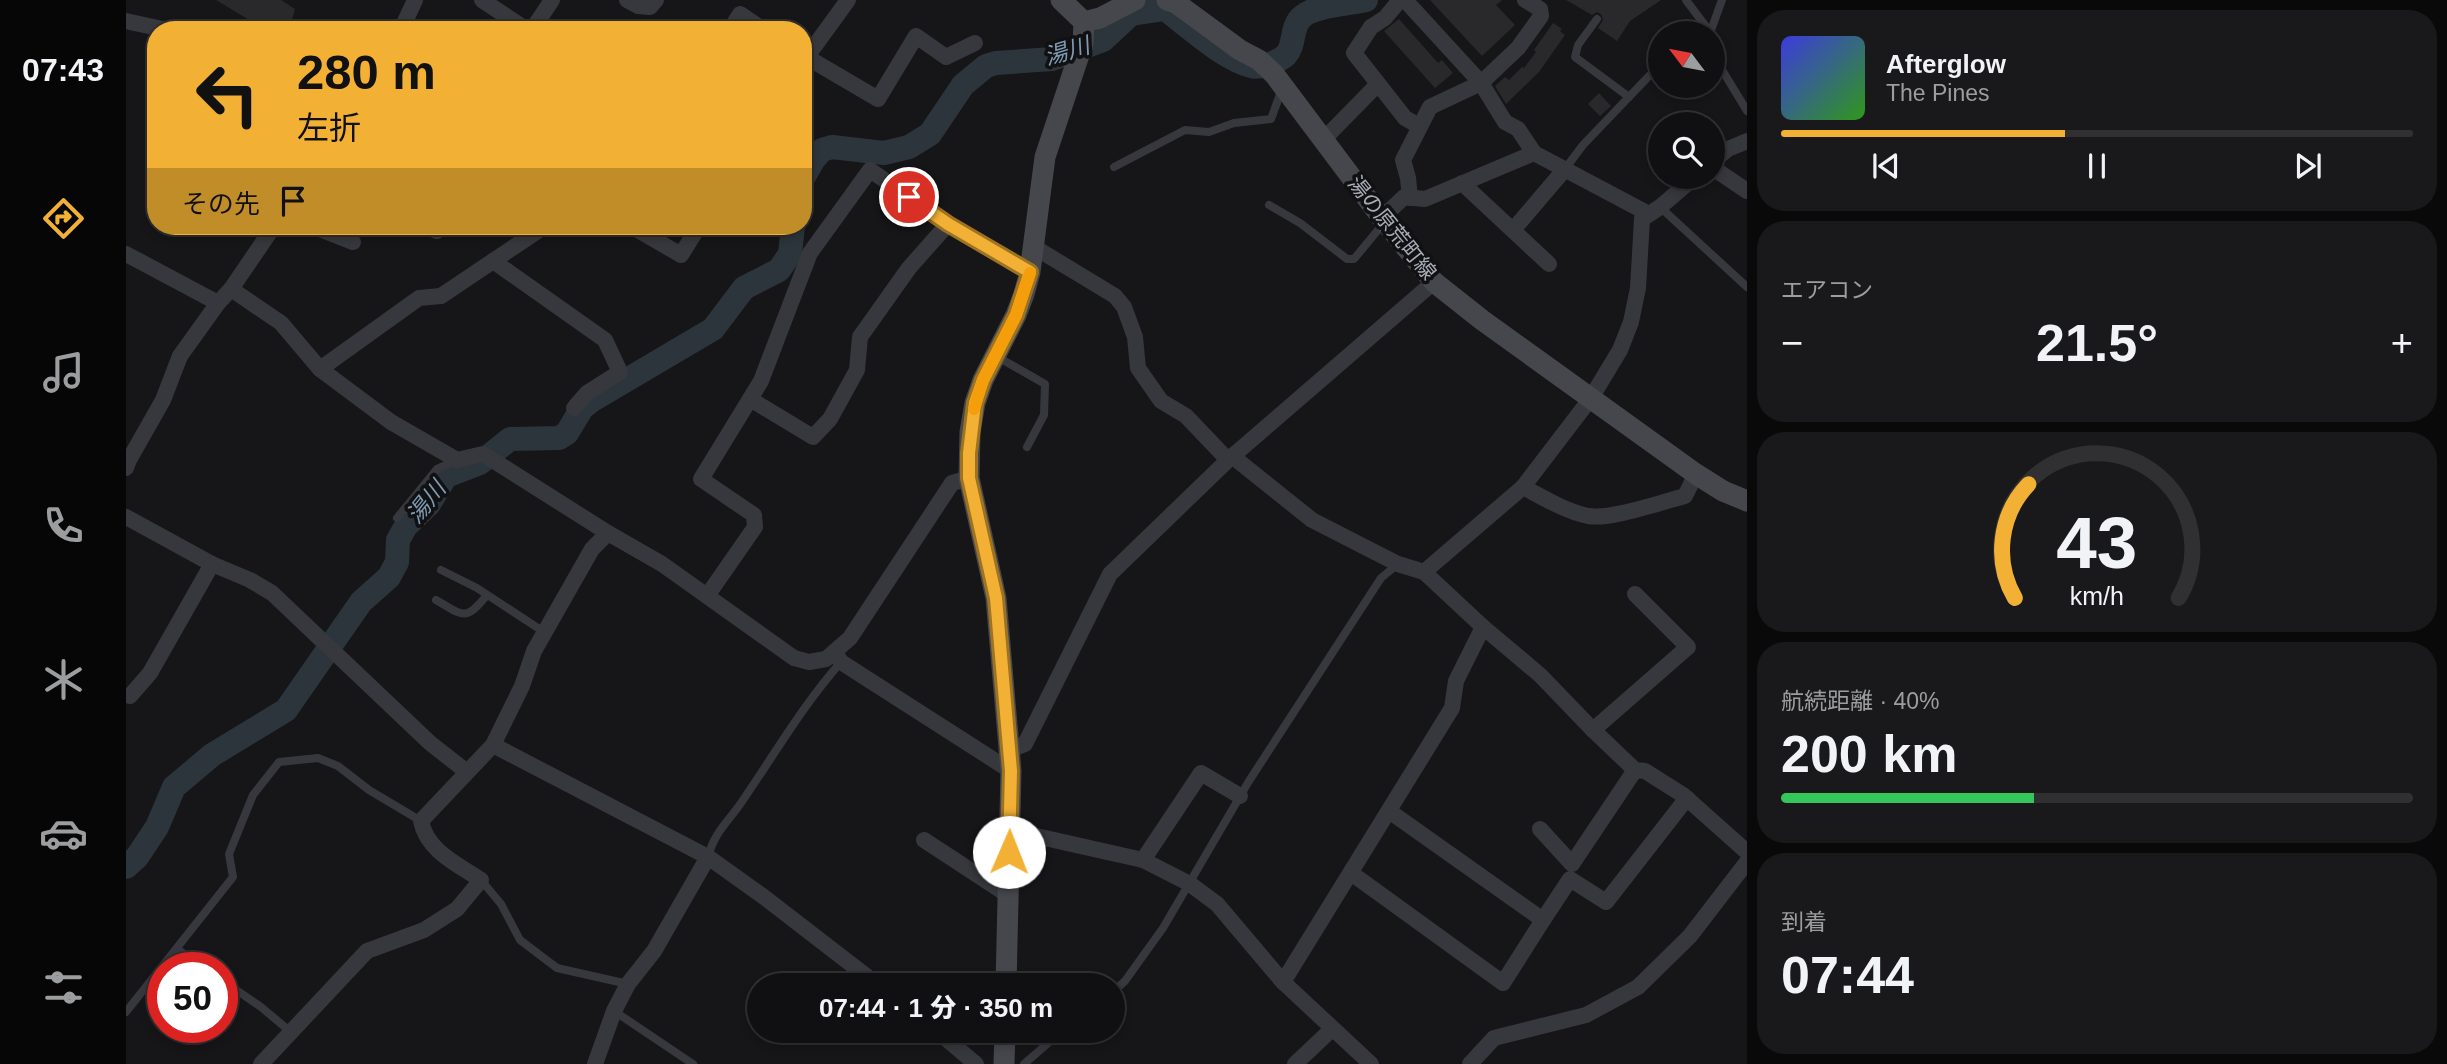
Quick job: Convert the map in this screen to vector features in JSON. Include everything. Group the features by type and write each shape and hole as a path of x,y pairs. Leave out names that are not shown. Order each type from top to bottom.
{"main road":[{"path":"1006,973 1010,761 996,598 969,478 970,432 975,403 983,380 1016,315 1030,272 1045,157 1083,43 1084,22 1061,0"},
{"path":"1084,22 1100,18 1135,0"},
{"name":"湯の原荒町線","path":"1167,0 1176,3 1240,50 1259,60 1283,87 1383,220 1434,282 1696,474 1723,491 1747,500"},
{"path":"1004,1064 1005,1043"}],"street":[{"path":"405,21 415,0"},
{"path":"482,0 515,21"},
{"path":"536,21 552,0"},
{"path":"627,0 638,6 650,7 656,0"},
{"path":"812,47 848,0"},
{"path":"1419,126 1405,118 1354,53 1371,27 1385,18 1402,0 1481,83 1504,122 1518,129 1534,153 1655,210"},
{"path":"1410,198 1403,160 1430,107 1481,83 1518,48 1541,16 1540,9 1525,0"},
{"path":"736,21 740,14 750,21"},
{"path":"128,22 147,26"},
{"path":"812,62 878,99 916,36 946,57 975,43"},
{"path":"1323,140 1377,85"},
{"path":"1725,151 1747,141"},
{"path":"1383,220 1404,197 1425,199 1534,153"},
{"path":"1513,230 1565,169"},
{"path":"707,596 755,527 754,515 701,479 761,381 810,253 870,170 948,224 1030,272"},
{"path":"1725,176 1747,191"},
{"path":"1462,183 1549,264"},
{"path":"1424,572 1523,487 1591,398 1620,350 1631,323 1638,288 1642,219 1680,189"},
{"path":"750,399 813,437 830,419 856,370 860,337 909,268 948,224"},
{"path":"126,468 163,400 180,356 268,235"},
{"path":"335,235 353,242"},
{"path":"320,369 419,298 441,296 532,235"},
{"path":"647,235 681,255 693,235"},
{"path":"1034,247 1115,296 1124,307 1135,337 1138,368 1161,401 1186,415 1230,458 1312,520 1398,564 1424,572 1483,628 1540,675 1635,770 1645,771 1687,798 1747,852"},
{"path":"126,254 218,303"},
{"path":"493,261 606,340 620,372 587,393 574,408"},
{"path":"231,289 281,323 320,369 391,422 457,460 483,454 662,564 794,658 809,662 838,657 1010,761 1025,744 1110,574 1230,458 1434,282"},
{"path":"1523,487 1559,506 1591,517 1611,515 1685,496 1696,474"},
{"path":"838,657 952,484 969,478"},
{"path":"126,517 272,593 430,743 467,772"},
{"path":"261,1064 367,951 424,930 457,909 481,880 432,845 423,833 421,821 493,745 522,686 544,632 592,550 608,533"},
{"path":"130,696 150,673 212,564"},
{"path":"1593,730 1688,647 1634,594"},
{"path":"1283,982 1452,708 1455,681 1483,628"},
{"path":"493,745 708,857 862,973"},
{"path":"1540,829 1572,863 1635,770"},
{"path":"1143,860 1201,773 1240,796"},
{"path":"1351,873 1503,983 1570,879 1606,902 1687,798"},
{"path":"1389,811 1543,920"},
{"path":"1009,830 1143,860 1190,884 1217,904 1283,982 1371,1064"},
{"path":"924,839 1008,895"},
{"path":"595,1064 614,1011 628,984 654,951 708,857"},
{"path":"1469,1064 1494,1038 1586,1015 1638,986 1690,936 1747,862"},
{"path":"1295,1064 1332,1029"},
{"path":"951,1043 976,1064"}],"lane":[{"path":"1686,0 1701,21"},
{"path":"1714,21 1722,0"},
{"path":"1597,19 1578,46 1574,57 1629,97"},
{"path":"1726,76 1747,111"},
{"path":"1565,169 1583,145 1648,77"},
{"path":"1114,167 1185,130 1209,132 1234,123 1272,119 1283,87"},
{"path":"1269,205 1300,223 1348,259 1354,259 1383,220"},
{"path":"1655,210 1747,287"},
{"path":"995,355 1045,384 1044,415 1027,447"},
{"path":"397,518 437,469 457,460"},
{"path":"1125,981 1163,928 1240,796 1381,578 1398,564"},
{"path":"441,570 487,595 544,632"},
{"path":"436,600 466,615 473,612 487,595"},
{"path":"708,857 712,839 739,806 838,657"},
{"path":"126,1012 233,877 229,854 253,795 279,762 318,758 338,766 369,790 421,821"},
{"path":"481,880 501,904 520,940 557,968 628,984"},
{"path":"177,949 181,952"},
{"path":"238,991 292,1033"},
{"path":"614,1011 693,1064"},
{"path":"1024,1064 1048,1043"}],"building":[{"path":"216,0 281,0 295,9 292,21 251,21"},
{"path":"1430,0 1502,0 1496,5 1515,25 1482,56"},
{"path":"1566,0 1661,0 1630,21 1617,41 1598,28 1603,20 1601,14 1597,12 1592,15"},
{"path":"1399,19 1438,63 1442,60 1453,73 1435,88 1384,31"},
{"path":"1553,23 1562,29 1560,31 1565,35 1539,72 1506,104 1495,86 1505,77 1509,80 1524,68"},
{"path":"1599,93 1611,106 1600,116 1588,104"}],"waterway":[{"name":"湯川","path":"812,162 822,150 832,147 884,153 909,147 930,134 963,85 986,66 1052,59 1103,40 1131,14 1165,9 1229,56 1260,67 1286,55 1296,25 1309,12 1366,0"},
{"name":"湯川","path":"126,867 137,857 157,827 174,787 212,755 286,710 361,602 389,577 397,562 398,540 406,526 429,504 446,476 480,463 510,439 559,438 567,433 582,408 591,401 713,329 744,288 779,270 790,254 792,235"}],"slow traffic":[{"path":"974,409 983,380 1016,315 1030,273"}],"route":[{"path":"909,197 948,224 1030,272 1016,315 983,380 975,403 969,453 969,478 996,598 1011,771 1009,852"}]}
